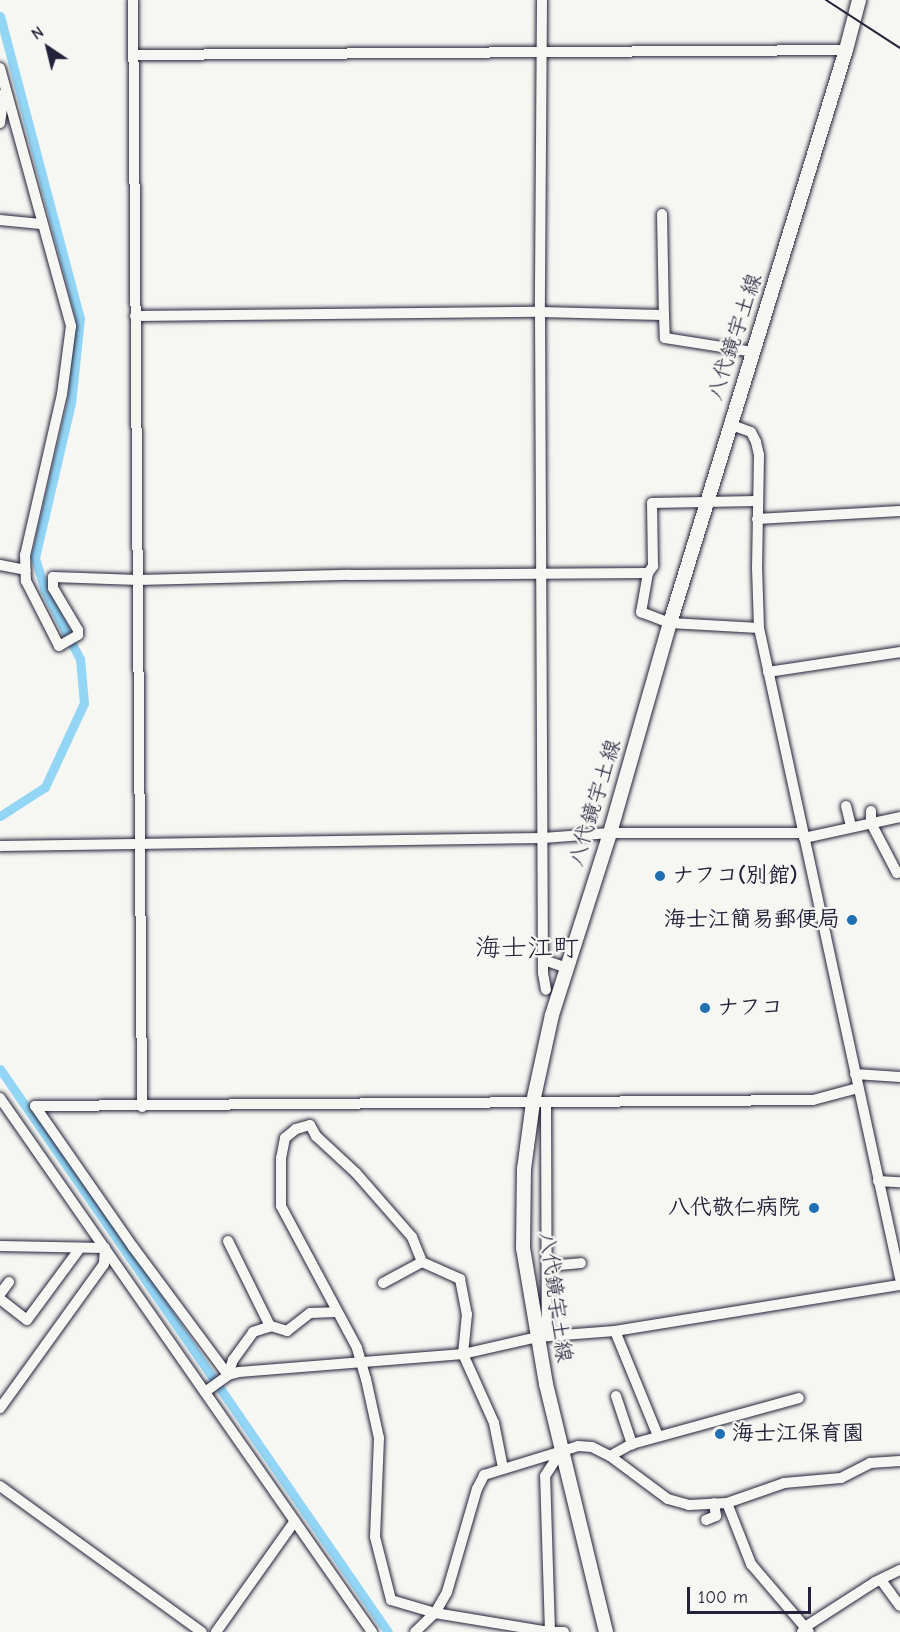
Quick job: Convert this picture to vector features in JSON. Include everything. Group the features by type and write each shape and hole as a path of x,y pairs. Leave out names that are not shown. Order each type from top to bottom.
{"main road":[{"name":"八代鏡宇土線","path":"606,1632 577,1504 561,1451 542,1337 523,1248 524,1169 539,1102 552,1015 610,833 729,424 846,50 859,0"}],"street":[{"path":"133,0 142,1107"},
{"path":"542,0 540,312 546,990"},
{"path":"133,55 846,50"},
{"path":"0,68 41,224 71,326 62,393 25,555 26,581 59,646 78,635 78,630 53,588 53,577 138,580 648,573"},
{"path":"0,123 5,87"},
{"path":"662,214 665,339 753,352"},
{"path":"0,220 41,224"},
{"path":"135,316 540,312 664,315"},
{"path":"729,424 751,432 759,455 757,501 759,628 900,1278"},
{"path":"757,501 652,503 653,566 648,573 641,612 670,623 759,628"},
{"path":"757,519 900,511"},
{"path":"0,565 26,570"},
{"path":"768,672 900,652"},
{"path":"846,806 851,826"},
{"path":"871,811 872,823 897,873 900,872"},
{"path":"0,846 543,838 610,833 803,836 900,817"},
{"path":"544,960 567,968"},
{"path":"855,1074 900,1077"},
{"path":"228,1376 133,1247 35,1106 142,1107 813,1100 858,1088"},
{"path":"0,1098 372,1632"},
{"path":"539,1102 548,1266 542,1337"},
{"path":"316,1105 310,1125 316,1136 356,1173 412,1237 422,1262 460,1279 467,1314 463,1354 494,1422 503,1468"},
{"path":"310,1125 296,1130 285,1138 281,1158 281,1206 326,1288 335,1312 357,1348 379,1438 374,1524 382,1571 392,1600 435,1613 551,1632 564,1632"},
{"path":"878,1181 900,1182"},
{"path":"228,1241 270,1326"},
{"path":"0,1246 105,1248"},
{"path":"0,1299 27,1320 80,1248"},
{"path":"0,1408 104,1264 105,1248"},
{"path":"383,1283 422,1262"},
{"path":"548,1266 581,1263"},
{"path":"0,1294 9,1282"},
{"path":"205,1392 228,1376 239,1372 463,1354 542,1337 615,1331 900,1285"},
{"path":"228,1376 233,1360 253,1332 270,1326 288,1331 310,1313 335,1312"},
{"path":"615,1331 658,1436"},
{"path":"616,1396 632,1444"},
{"path":"610,1456 632,1444 658,1436 693,1429 742,1412 799,1398"},
{"path":"415,1632 435,1613 447,1592 477,1489 484,1474 578,1446 592,1447 610,1456 668,1499 689,1504 727,1503 784,1483 841,1478 870,1463 900,1461"},
{"path":"551,1632 545,1476 561,1451"},
{"path":"0,1486 202,1632"},
{"path":"706,1520 716,1516 714,1503"},
{"path":"727,1503 751,1564 805,1630 900,1570"},
{"path":"216,1632 296,1521"},
{"path":"881,1580 900,1606"}],"waterway":[{"path":"0,16 80,318 71,403 35,558 45,591 80,659 84,703 45,787 0,816"},
{"path":"0,1069 388,1632"}],"railway":[{"path":"826,0 900,48"}],"place":[{"name":"ナフコ(別館)","path":"660,876"},
{"name":"海士江簡易郵便局","path":"852,920"},
{"name":"ナフコ","path":"705,1008"},
{"name":"八代敬仁病院","path":"814,1208"},
{"name":"海士江保育園","path":"720,1434"}],"district":[{"name":"海士江町","path":"527,949"}]}
